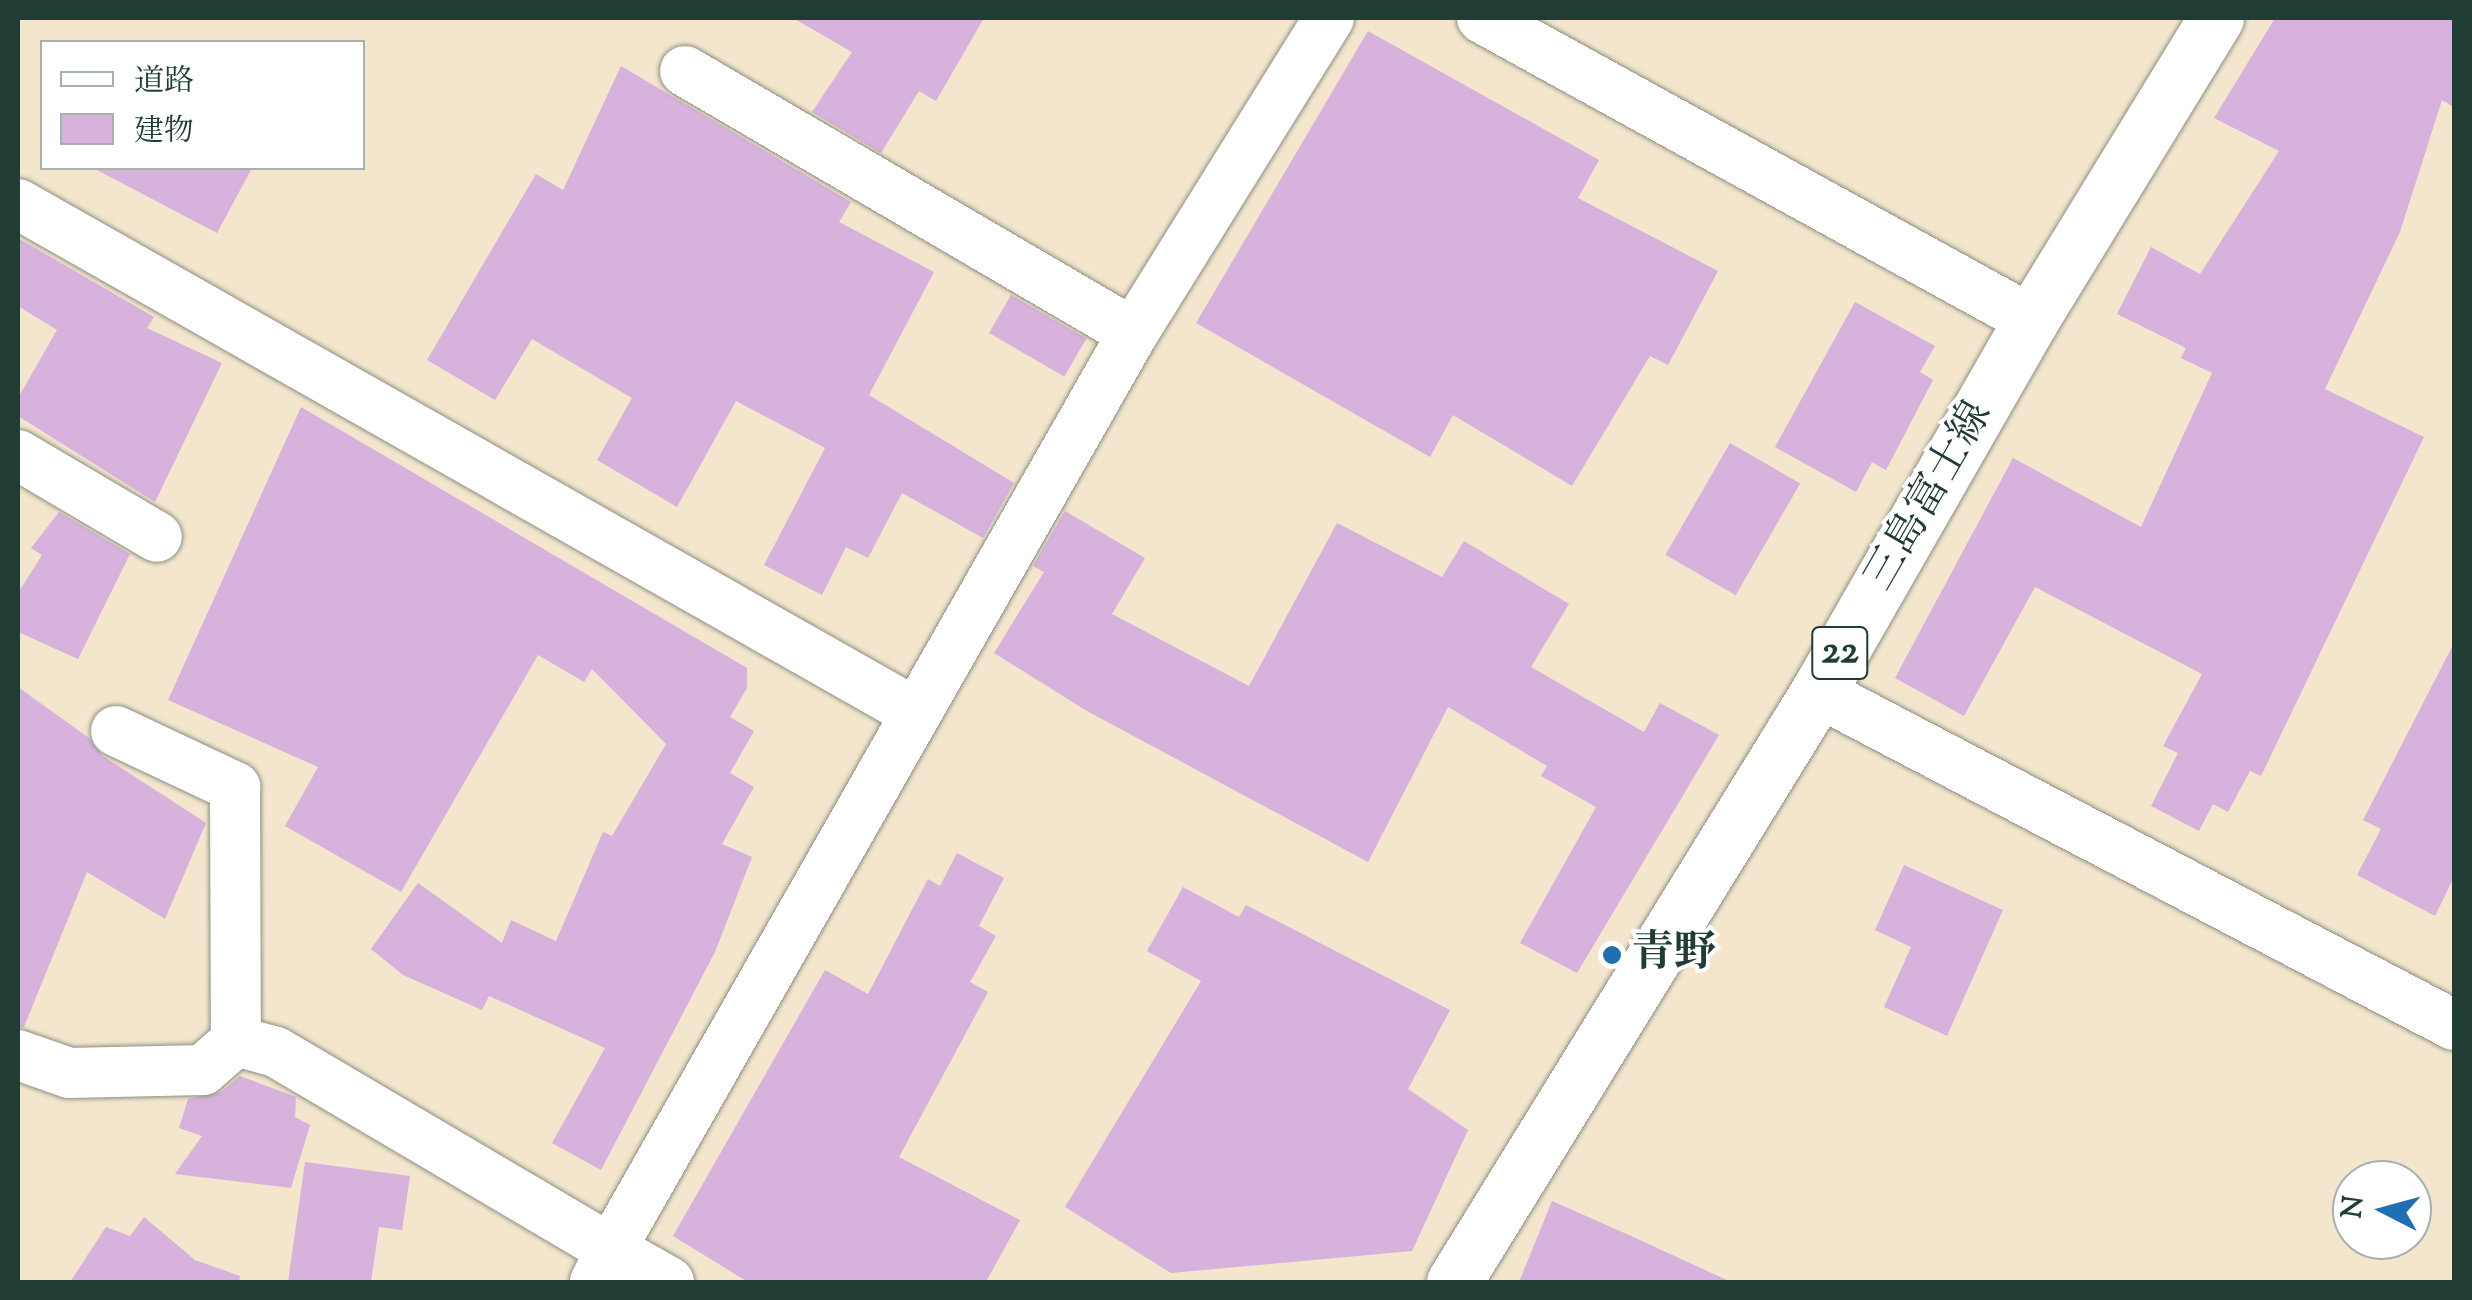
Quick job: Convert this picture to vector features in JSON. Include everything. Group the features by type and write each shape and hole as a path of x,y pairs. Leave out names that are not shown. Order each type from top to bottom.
{"main road":[{"name":"三島富士線","path":"1454,1282 1818,692 2031,320 2216,18"}],"street":[{"path":"603,1266 1133,333 1328,18"},
{"path":"1482,18 2031,320"},
{"path":"686,71 1133,333"},
{"path":"18,204 916,713"},
{"path":"18,455 157,536"},
{"path":"1818,692 2454,1026"},
{"path":"18,1055 69,1073 203,1070 236,1041 234,786 116,730"},
{"path":"236,1041 276,1052 603,1266 669,1282"}],"building":[{"path":"793,18 984,18 936,101 919,91 881,153 812,112 852,52"},
{"path":"2275,18 2454,18 2454,107 2442,100 2400,232 2325,389 2424,437 2261,776 2250,771 2228,812 2213,804 2199,831 2151,806 2178,753 2163,746 2202,674 2035,587 1964,716 1895,678 2013,458 2141,527 2212,373 2181,358 2186,348 2117,314 2151,247 2200,274 2279,151 2214,118"},
{"path":"1368,31 1599,160 1578,198 1718,271 1668,365 1650,356 1572,486 1453,415 1430,457 1196,323"},
{"path":"621,66 851,202 839,222 934,272 869,395 1014,483 983,538 902,493 868,558 846,547 822,595 764,565 825,448 736,401 677,507 597,460 632,398 532,339 495,400 427,360 536,174 563,190"},
{"path":"97,170 251,170 217,233"},
{"path":"18,238 154,317 147,328 222,363 155,502 18,416 18,398 57,330 18,306"},
{"path":"1011,295 1086,338 1064,377 989,333"},
{"path":"1855,302 1935,346 1920,372 1933,380 1886,470 1872,462 1856,492 1775,447"},
{"path":"301,407 747,668 747,688 730,717 754,731 730,773 754,787 722,844 752,857 715,952 601,1170 552,1143 605,1048 489,996 482,1010 403,975 371,949 418,883 502,943 511,920 556,941 603,832 612,836 666,744 592,669 584,682 538,655 401,892 285,826 318,767 168,700"},
{"path":"1730,443 1800,484 1736,595 1666,555"},
{"path":"1065,511 1145,558 1112,614 1249,686 1337,523 1442,577 1464,541 1569,604 1531,667 1644,732 1660,703 1719,735 1577,973 1520,943 1596,807 1541,776 1547,766 1448,707 1368,862 1087,711 994,653 1044,572 1033,566"},
{"path":"59,512 130,554 78,659 18,632 18,593 42,555 31,548"},
{"path":"2454,643 2454,877 2435,916 2357,875 2381,829 2363,820"},
{"path":"18,687 89,738 103,756 206,823 165,919 87,872 24,1027 18,1027"},
{"path":"957,853 1004,878 979,926 996,936 970,982 988,992 899,1157 1020,1220 986,1282 748,1282 673,1236 825,970 868,994 928,879 940,886"},
{"path":"1904,865 2003,910 1947,1036 1884,1007 1911,947 1875,930"},
{"path":"1183,887 1239,917 1246,905 1450,1010 1408,1089 1468,1130 1412,1251 1171,1273 1065,1207 1201,981 1147,951"},
{"path":"240,1076 296,1097 295,1117 310,1125 291,1188 175,1174 202,1136 179,1128 188,1099 221,1092"},
{"path":"305,1162 410,1176 402,1230 379,1227 371,1282 288,1282"},
{"path":"1552,1201 1629,1235 1731,1282 1519,1282"},
{"path":"144,1217 195,1260 240,1276 239,1282 70,1282 106,1227 130,1236"}],"place":[{"name":"青野","path":"1612,955"}]}
